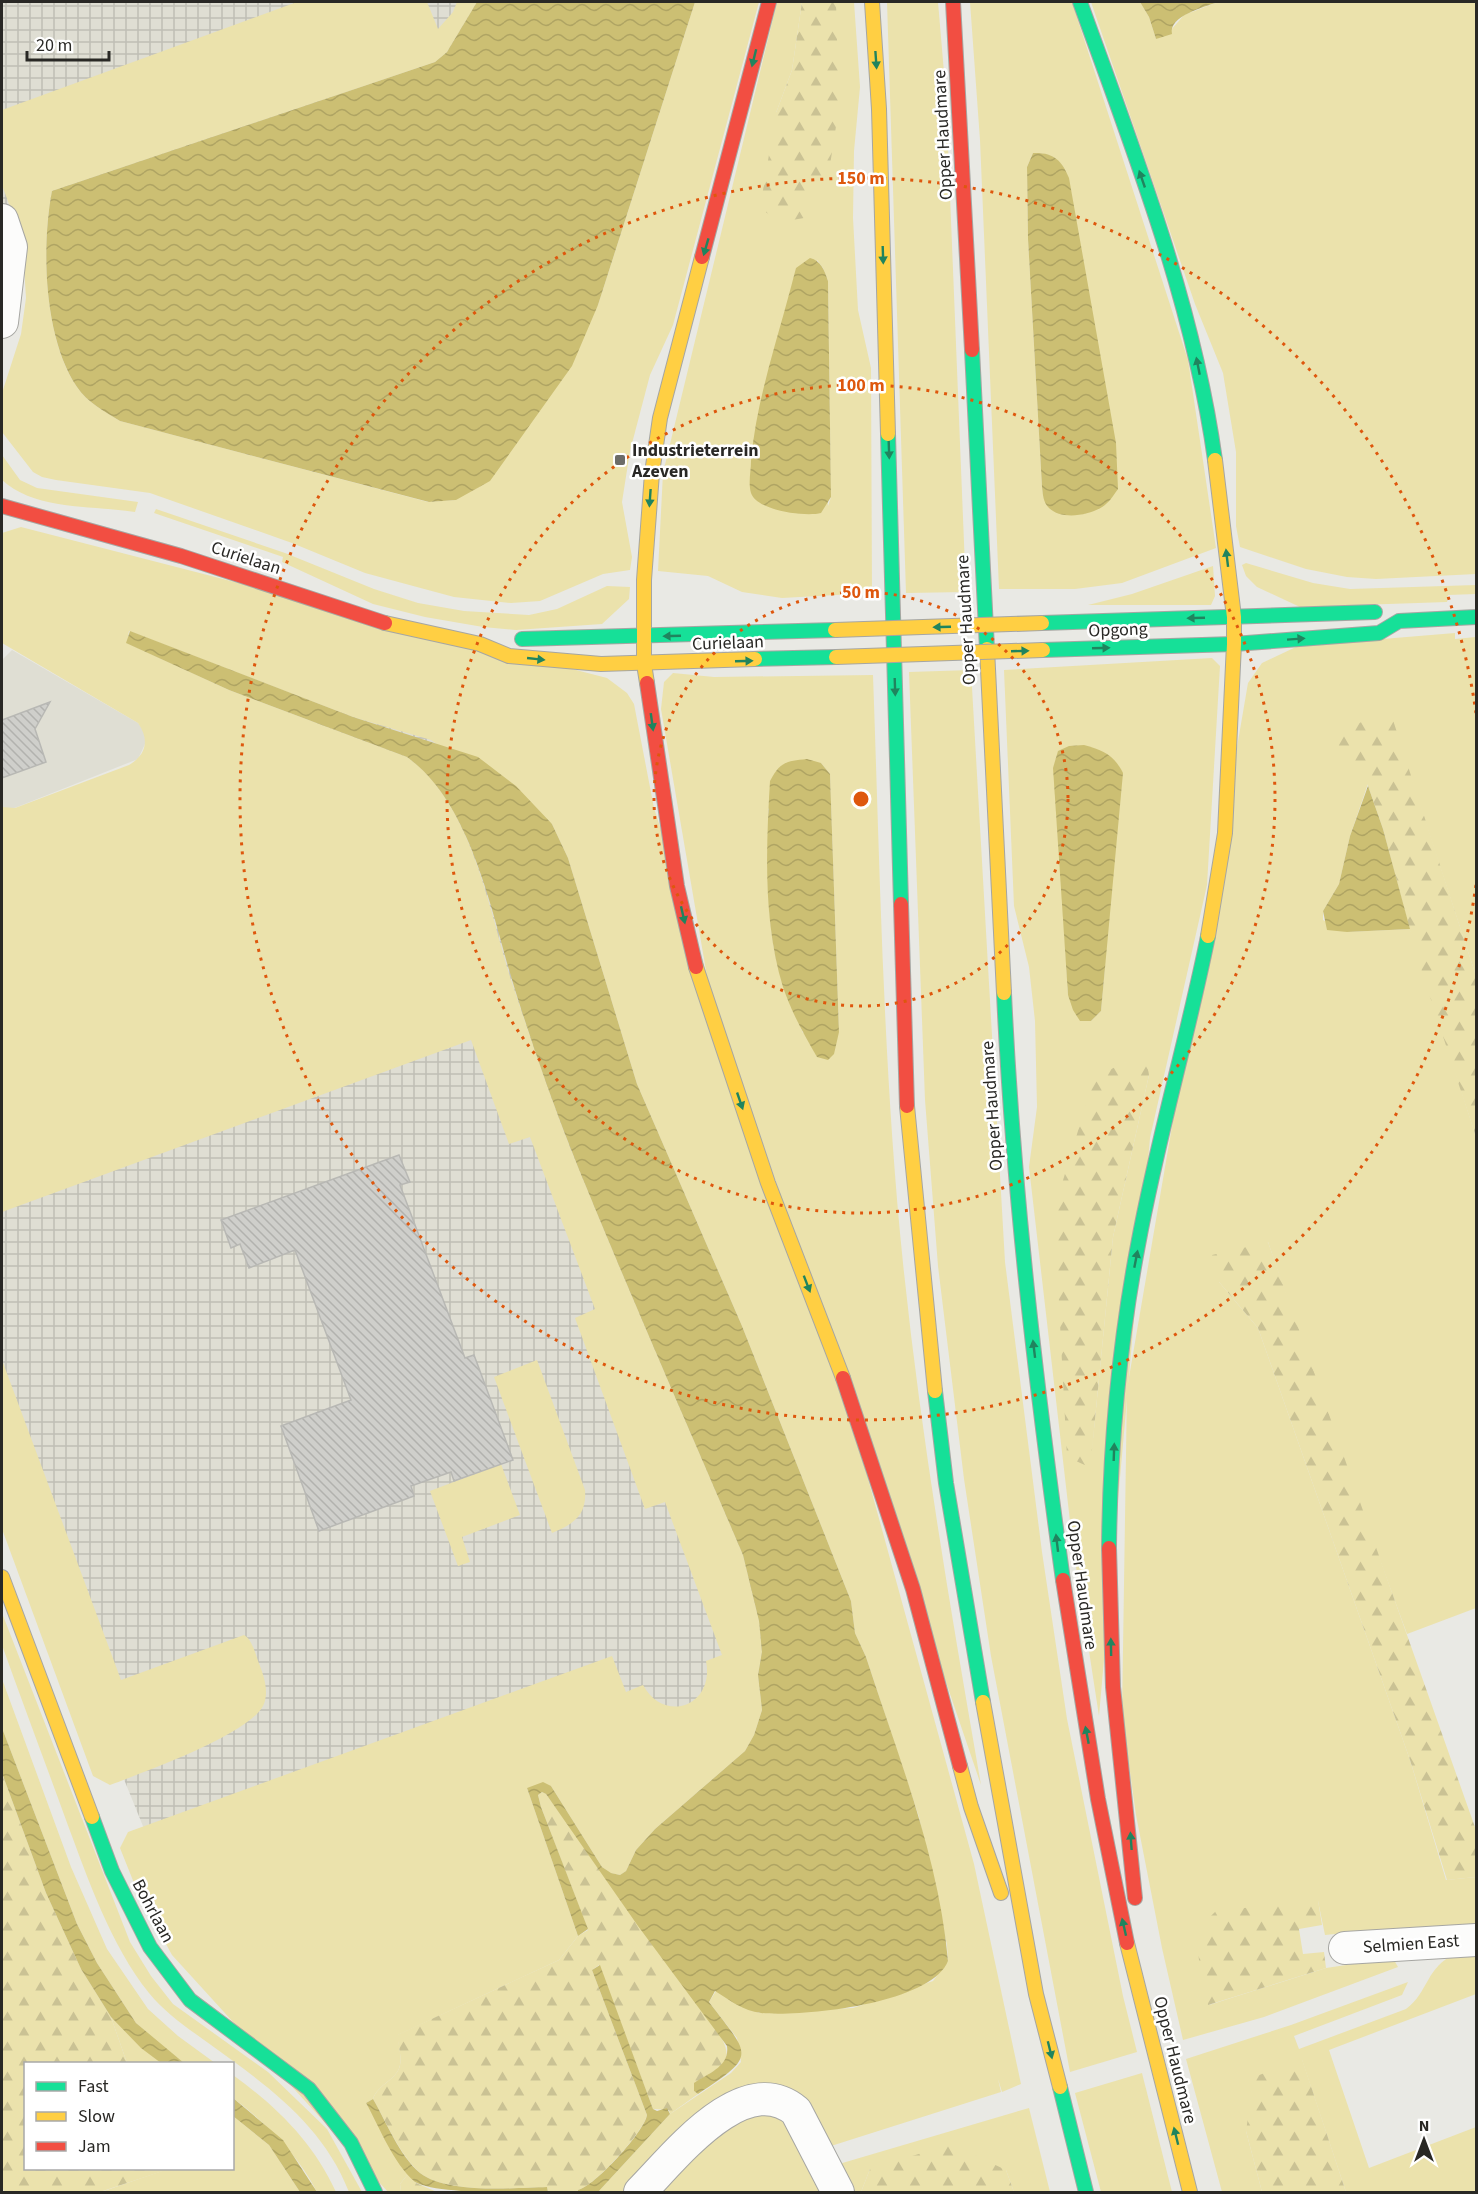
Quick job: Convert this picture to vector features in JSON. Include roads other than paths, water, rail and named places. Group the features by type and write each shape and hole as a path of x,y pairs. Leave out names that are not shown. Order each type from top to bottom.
{"main road":[{"path":"769,2 660,418 652,473 644,580 644,664 677,886 700,985 768,1183 852,1401 913,1588 971,1807 1036,1994"},
{"path":"872,2 879,109 906,1100 921,1263 946,1483 1036,1994 1086,2193"},
{"name":"Opper Haudmare","path":"953,2 962,140 1009,1106 1023,1260 1058,1549 1085,1726 1117,1898 1190,2193"},
{"path":"1080,2 1168,254 1196,354 1210,423 1234,616 1226,818 1216,887 1203,962 1159,1141 1134,1264 1123,1338 1115,1418 1110,1548 1111,1656 1131,1831 1142,2004"},
{"name":"Curielaan","path":"2,506 171,553 387,624 480,644 509,656 601,664 836,657"},
{"name":"Opgong","path":"835,630 1378,611 1399,621"},
{"name":"Opgong","path":"836,657 1234,644 1379,633 1399,621 1476,617"},
{"name":"Curielaan","path":"480,644 508,638 644,637 835,630"},
{"name":"Bohrlaan","path":"2,1577 112,1871 150,1947 190,2000 309,2089 351,2143 375,2193"}],"street":[{"path":"2,220 11,247 2,322"},
{"name":"Selmien East","path":"1345,1948 1476,1940"},
{"path":"640,2193 688,2143 737,2104 765,2097 789,2105 796,2110 838,2193"}],"water":[{"path":"477,2 695,2 598,305 572,366 490,481 456,500 429,502 120,421 86,397 77,387 66,367 52,318 46,265 52,191 435,62 447,52"},
{"path":"1140,2 1218,2 1181,17 1172,28 1172,34 1156,39 1149,17"},
{"path":"1033,153 1056,158 1069,178 1116,443 1118,489 1101,508 1086,514 1070,515 1055,512 1049,508 1043,493 1028,239 1027,167"},
{"path":"810,258 822,266 828,281 831,497 821,513 805,514 783,511 762,504 751,493 750,481 757,417 773,352 796,268"},
{"path":"130,631 353,717 478,757 516,786 552,824 568,858 637,1084 742,1326 851,1601 855,1633 866,1657 927,1845 943,1922 948,1961 937,1976 917,1988 864,2005 834,2010 780,2014 754,2012 742,2008 715,1991 709,2002 733,2034 741,2054 739,2062 731,2071 698,2094 694,2091 694,2083 722,2064 727,2053 727,2046 638,1926 546,1794 542,1792 538,1795 541,1807 588,1929 578,1936 527,1788 543,1782 551,1786 602,1867 611,1873 620,1875 626,1871 636,1850 655,1829 745,1751 754,1735 762,1710 758,1675 762,1652 759,1621 743,1555 618,1264 553,1103 517,996 478,866 449,804 430,778 407,757 229,690 126,643"},
{"path":"1084,745 1107,754 1123,773 1101,1011 1091,1021 1080,1021 1068,995 1053,768 1058,751 1069,746"},
{"path":"807,759 821,763 830,774 839,1032 834,1054 828,1060 817,1057 786,996 777,963 769,911 767,859 770,781 784,764"},
{"path":"1368,786 1383,829 1410,929 1347,932 1327,930 1323,911 1339,884 1350,836"},
{"path":"2,1728 77,1924 97,1963 136,2023 183,2062 160,2062 141,2048 111,2017 81,1969 46,1893 2,1773"},
{"path":"600,1965 653,2109 657,2111 667,2108 670,2114 598,2192 578,2192 606,2169 629,2145 647,2115 592,1970"},
{"path":"234,2099 283,2140 317,2192 300,2192 269,2145 234,2117"},
{"path":"373,2099 406,2157 420,2173 432,2180 463,2187 499,2189 547,2187 548,2192 458,2191 425,2186 415,2182 400,2165 366,2103"}],"place":[{"name":"Industrieterrein Azeven","path":"620,460"}]}
